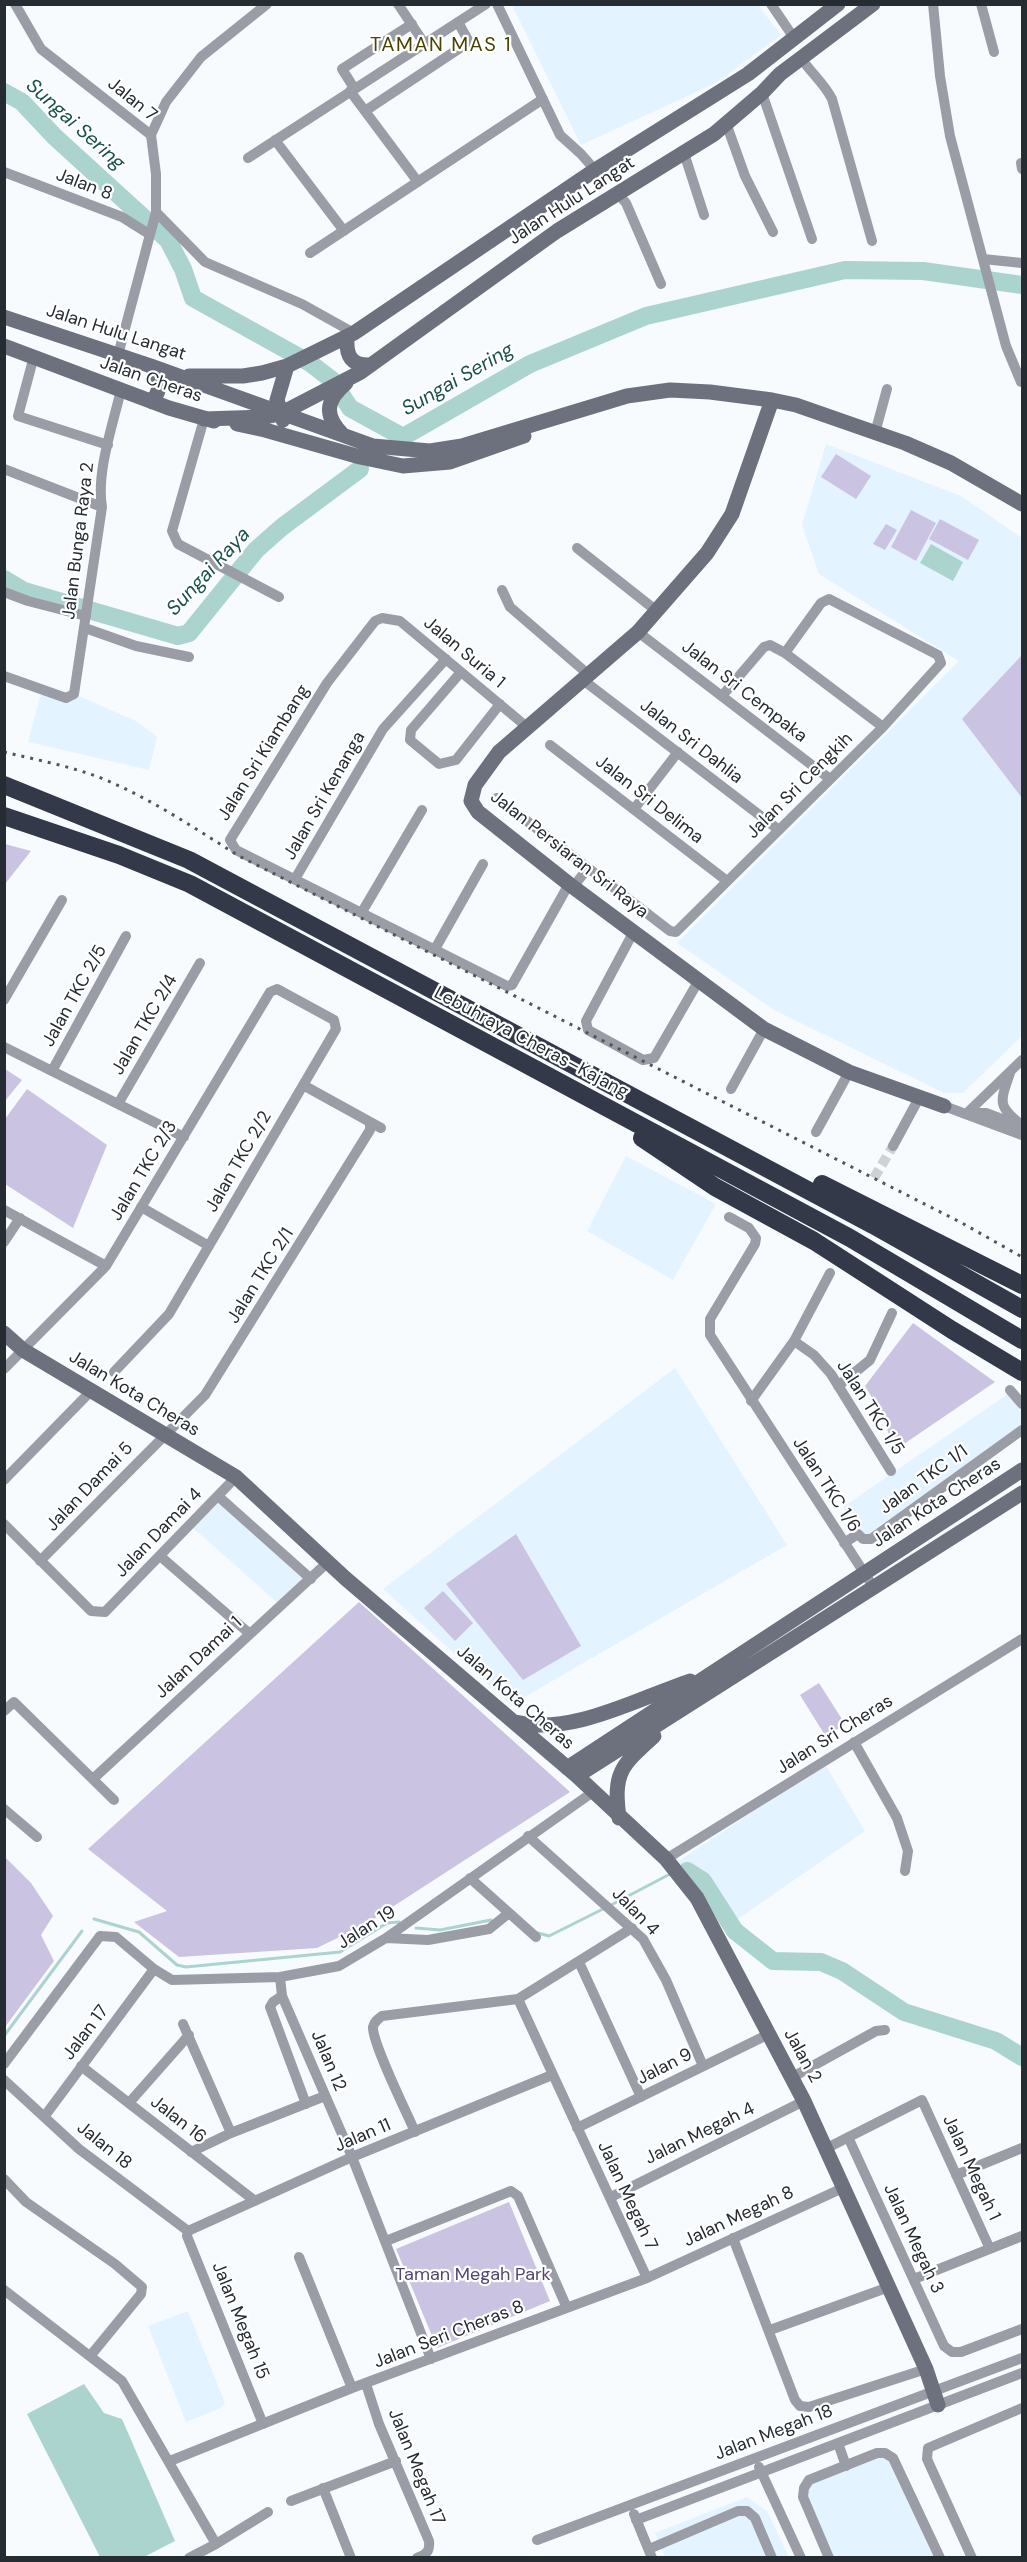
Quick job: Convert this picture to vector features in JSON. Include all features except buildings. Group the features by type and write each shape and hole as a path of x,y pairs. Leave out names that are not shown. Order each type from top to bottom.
{"highway":[{"name":"Lebuhraya Cheras–Kajang","path":"4,785 189,860 704,1134 1023,1309"},
{"name":"Lebuhraya Cheras–Kajang","path":"4,816 119,855 190,884 850,1238 1023,1340"},
{"path":"4,825 119,855"},
{"path":"512,1056 528,1070 627,1128 715,1186 814,1241 1022,1372"},
{"path":"704,1134 798,1172 1023,1285"}],"main road":[{"name":"Jalan Hulu Langat","path":"4,317 180,376 243,376 287,366 350,336 595,170 748,74 838,4"},
{"name":"Jalan Hulu Langat","path":"204,419 265,417 280,414 355,375 557,231 684,153 726,123 762,93 780,74 873,4"},
{"path":"344,437 330,420 329,409 333,397 355,375 357,364 352,361 346,348 350,336"},
{"name":"Jalan Cheras","path":"4,346 152,402 204,419 244,425 289,437"},
{"path":"151,366 160,380 159,392 152,402"},
{"path":"287,366 277,400 289,437"},
{"path":"180,376 280,414"},
{"name":"Jalan Hulu Langat","path":"280,414 373,446 430,451 462,446 649,392 670,390 710,392 796,405 875,433 951,463 1023,504"},
{"name":"Jalan Persiaran Sri Raya","path":"772,400 732,514 707,553 658,612 638,632 500,752 475,785 471,801 478,812 571,886 764,1029 849,1072 944,1106"},
{"name":"Jalan Hulu Langat","path":"289,437 384,463 403,466 436,464 466,458 608,402"},
{"name":"Jalan Kota Cheras","path":"4,1333 23,1350 236,1477 328,1562 572,1772"},
{"path":"1005,1482 1023,1464"},
{"name":"Jalan Kota Cheras","path":"572,1772 712,1673 1023,1470"},
{"name":"Jalan Kota Cheras","path":"572,1772 684,1708 1021,1494"},
{"path":"512,1721 533,1726 565,1724 712,1673"},
{"path":"619,1818 616,1793 621,1769 684,1708"},
{"name":"Jalan 2","path":"572,1772 619,1818 666,1859 697,1898 827,2148 926,2369 936,2398"}],"street":[{"name":"Jalan 7","path":"15,4 41,49 151,135 156,174 156,212 118,355"},
{"path":"151,135 166,102 201,57 267,4"},
{"path":"398,4 424,43"},
{"path":"248,158 486,4"},
{"path":"497,4 560,135 595,170"},
{"path":"771,4 794,38"},
{"path":"933,4 940,76 951,136 1005,346 1021,382"},
{"path":"981,4 994,52"},
{"path":"365,111 469,42 458,21"},
{"path":"412,24 342,69 365,111 418,182"},
{"path":"801,58 813,75 827,87 832,99 872,241"},
{"path":"762,93 812,239"},
{"path":"310,254 543,99"},
{"path":"726,123 745,176 773,232"},
{"path":"275,140 344,231"},
{"path":"684,153 704,215"},
{"name":"Jalan 8","path":"4,172 122,217 150,233"},
{"path":"618,194 626,203 661,284"},
{"path":"156,212 205,262 302,304 350,336"},
{"path":"984,261 1023,263"},
{"path":"34,356 18,416 108,444"},
{"path":"875,433 887,389"},
{"name":"Jalan Bunga Raya 2","path":"4,676 66,698 72,696 75,691 102,507 100,495 108,444 121,390"},
{"path":"204,419 172,531 173,536 178,544 279,597"},
{"path":"4,469 102,507"},
{"path":"577,548 658,612"},
{"name":"Jalan Sri Dahlia","path":"502,590 510,607 586,677 779,830"},
{"path":"4,592 85,618 136,646 189,657"},
{"name":"Jalan Sri Cengkih","path":"588,868 670,931 676,932 883,727 941,663 938,655 829,599 821,603 785,653"},
{"name":"Jalan Suria 1","path":"375,621 392,618 400,621 527,727"},
{"name":"Jalan Sri Kiambang","path":"295,879 236,850 230,840 327,683 375,621"},
{"name":"Jalan Sri Cempaka","path":"638,632 830,779"},
{"path":"722,696 764,647 770,645 785,653 883,727"},
{"name":"Jalan Sri Kenanga","path":"295,879 384,729 446,659"},
{"path":"461,672 411,730 410,741 439,765 456,760 500,704"},
{"name":"Jalan Sri Delima","path":"550,745 728,881"},
{"path":"634,809 678,752"},
{"path":"295,879 510,987 571,886 588,868 496,798"},
{"path":"362,912 422,810"},
{"path":"435,949 483,864"},
{"path":"4,1000 62,900"},
{"path":"634,931 586,1021 588,1030 643,1060 654,1058 699,980"},
{"name":"Jalan TKC 2/5","path":"52,1071 126,936"},
{"name":"Jalan TKC 2/4","path":"118,1104 200,963"},
{"name":"Jalan TKC 2/2","path":"114,1372 168,1314 336,1029 334,1020 278,989 270,992"},
{"name":"Jalan TKC 2/3","path":"4,1369 106,1266 270,992"},
{"path":"731,1089 764,1029"},
{"path":"4,1047 184,1137"},
{"path":"966,1113 1023,1060"},
{"path":"1011,1070 1002,1099 1003,1107 1007,1114 1023,1126"},
{"path":"816,1132 849,1072"},
{"name":"Jalan TKC 2/1","path":"163,1435 205,1395 370,1130 376,1126 303,1085"},
{"path":"893,1146 919,1098"},
{"name":"Jalan Persiaran Sri Raya","path":"944,1106 966,1113"},
{"path":"966,1113 986,1113 1023,1126"},
{"path":"966,1113 983,1122 1023,1135"},
{"path":"141,1207 208,1246"},
{"path":"4,1210 106,1266"},
{"name":"Jalan TKC 1/6","path":"729,1217 749,1228 756,1238 755,1244 710,1319 710,1335 874,1588"},
{"path":"4,1242 20,1218"},
{"path":"751,1401 794,1341 831,1273"},
{"path":"838,1386 870,1360 892,1313"},
{"name":"Jalan TKC 1/5","path":"794,1341 814,1355 838,1386 891,1471"},
{"path":"1010,1390 1023,1404"},
{"path":"4,1480 91,1391"},
{"name":"Jalan TKC 1/1","path":"844,1543 858,1534 863,1539 871,1539 1023,1430"},
{"name":"Jalan Damai 5","path":"40,1561 163,1435"},
{"name":"Jalan Damai 4","path":"40,1561 91,1611 105,1612 236,1477"},
{"path":"218,1496 311,1579"},
{"path":"4,1524 40,1561"},
{"path":"160,1556 250,1634"},
{"name":"Jalan Damai 1","path":"94,1778 328,1562"},
{"name":"Jalan Sri Cheras","path":"666,1859 1023,1639"},
{"path":"4,1712 14,1702 114,1800"},
{"path":"854,1742 897,1818 908,1851 905,1871"},
{"name":"Jalan 19","path":"4,2064 100,1936 116,1937 154,1969 172,1980 280,1977 339,1966 386,1938 593,1792"},
{"path":"4,1809 37,1838"},
{"name":"Jalan 4","path":"528,1836 643,1939 666,1980 703,2066"},
{"path":"470,1878 536,1937"},
{"path":"386,1938 428,1940 489,1929 509,1913"},
{"path":"415,2132 382,2056 373,2027 376,2019 382,2016 518,1999 632,1928"},
{"path":"579,1962 640,2097"},
{"name":"Jalan 17","path":"44,2117 154,1969"},
{"name":"Jalan 12","path":"280,1977 282,1996 352,2157 431,2359"},
{"path":"282,1996 270,2007 306,2104"},
{"path":"518,1999 577,2128"},
{"path":"183,2024 231,2133"},
{"path":"791,2078 876,2031 885,2030"},
{"name":"Jalan 9","path":"577,2128 767,2035"},
{"path":"129,2103 189,2036"},
{"name":"Jalan 16","path":"81,2066 255,2201"},
{"name":"Jalan 11","path":"188,2231 352,2157 552,2076"},
{"name":"Jalan 18","path":"4,2080 79,2149 188,2231"},
{"path":"191,2151 325,2096"},
{"name":"Jalan Megah 1","path":"848,2137 922,2100 990,2249"},
{"name":"Jalan Megah 4","path":"611,2197 804,2101"},
{"name":"Jalan Megah 7","path":"577,2128 647,2278"},
{"path":"827,2148 848,2137"},
{"name":"Jalan Megah 3","path":"848,2137 944,2346 952,2352 961,2352 1023,2330"},
{"path":"956,2175 1023,2148"},
{"path":"4,2179 26,2202 115,2264 142,2287 141,2294 91,2355"},
{"name":"Jalan Megah 8","path":"647,2278 845,2187"},
{"path":"386,2241 511,2191 518,2196 567,2308"},
{"name":"Jalan Megah 15","path":"188,2231 188,2236 263,2424"},
{"path":"914,2279 1023,2236"},
{"path":"733,2238 795,2400 800,2406 809,2407 926,2369"},
{"path":"299,2257 352,2388"},
{"name":"Jalan Seri Cheras 8","path":"170,2461 352,2388 647,2278"},
{"path":"770,2330 889,2288"},
{"path":"4,2290 122,2381 216,2544"},
{"path":"1017,2360 1021,2378"},
{"name":"Jalan Megah 18","path":"636,2520 838,2443 1017,2360"},
{"name":"Jalan Megah 18","path":"537,2540 754,2458 936,2398 1021,2378"},
{"name":"Jalan Megah 17","path":"366,2384 379,2424 429,2541 426,2554 417,2558"},
{"path":"972,2558 927,2459 928,2448 1023,2408"},
{"path":"838,2443 846,2466"},
{"path":"829,2558 803,2498 804,2488 809,2480 877,2453 885,2453 892,2458 940,2558"},
{"path":"754,2458 801,2558"},
{"path":"291,2501 396,2461"},
{"path":"324,2488 351,2558"},
{"path":"630,2505 651,2553 738,2511 747,2511 755,2518 772,2558"},
{"path":"189,2558 268,2512"}],"shaded area":[{"path":"512,5 758,5 781,35 716,83 581,145"},
{"path":"826,444 961,496 1022,538 1022,1036 963,1093 944,1093 774,1010 677,943 959,661 819,574 802,525"},
{"path":"931,544 963,562 953,581 920,563"},
{"path":"41,694 71,700 79,696 138,722 157,737 149,770 28,742"},
{"path":"626,1156 716,1204 673,1280 587,1231"},
{"path":"675,1368 787,1545 511,1705 383,1589"},
{"path":"1008,1394 1022,1413 1022,1426 869,1536 862,1534 843,1507"},
{"path":"219,1501 304,1578 278,1603 193,1528"},
{"path":"825,1764 865,1831 735,1921 707,1880 677,1862"},
{"path":"188,2311 225,2403 221,2408 186,2422 148,2326"},
{"path":"84,2384 104,2413 122,2419 175,2541 144,2557 100,2557 27,2414"},
{"path":"879,2456 890,2461 935,2557 833,2557 807,2497 808,2489 812,2483"},
{"path":"747,2497 767,2511 789,2557 665,2557 655,2533"}],"green space":[{"path":"836,454 871,476 856,499 821,477"},
{"path":"911,510 936,523 916,561 891,547"},
{"path":"940,519 979,540 968,560 929,539"},
{"path":"886,524 897,530 885,550 873,544"},
{"path":"1022,655 1022,798 962,719"},
{"path":"4,844 31,851 5,884"},
{"path":"5,1069 22,1080 5,1101"},
{"path":"27,1089 107,1145 73,1228 5,1184 5,1119"},
{"path":"913,1323 995,1382 895,1450 880,1411 865,1386"},
{"path":"516,1534 581,1646 523,1680 446,1584"},
{"path":"443,1591 473,1623 455,1641 424,1608"},
{"path":"359,1602 570,1792 366,1924 317,1948 179,1957 134,1922 167,1911 88,1849"},
{"path":"819,1683 845,1724 826,1737 800,1695"},
{"path":"5,1857 31,1883 53,1916 41,1935 54,1961 5,2027"},
{"name":"Taman Megah Park","path":"509,2202 550,2301 437,2348 396,2249"}],"waterway":[{"name":"Sungai Sering","path":"4,92 22,102 55,137 168,240 183,269 193,298 310,363 332,380 350,408 403,437 530,364 646,316 845,270 923,271 1022,285"},
{"name":"Sungai Raya","path":"4,579 24,591 178,636 189,633 256,550 282,527 360,469"},
{"path":"687,1871 703,1881 735,1931 773,1961 821,1962 842,1971 904,2012 996,2041 1022,2057"},
{"path":"611,1905 672,1873"},
{"path":"538,1933 549,1936 605,1908"},
{"path":"94,1919 139,1932 177,1965 186,1967 340,1952 387,1923 399,1922"},
{"path":"416,1928 440,1930 491,1920"},
{"path":"4,2036 82,1931"}],"tunnel":[{"path":"874,1178 893,1146"}],"railway":[{"path":"4,752 61,765 102,778 131,792 179,818 239,856 962,1223 1022,1257"}],"district":[{"name":"TAMAN MAS 1","path":"441,46"}]}
